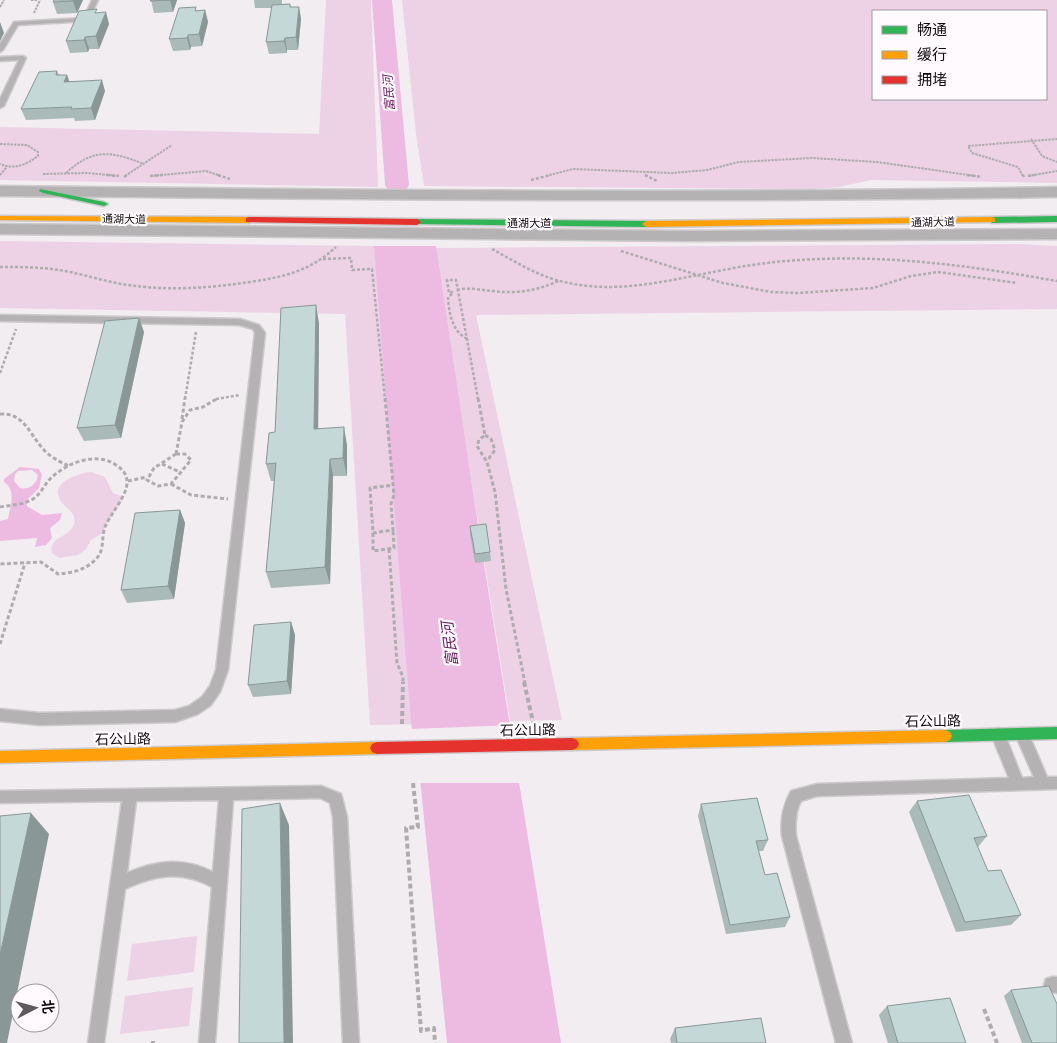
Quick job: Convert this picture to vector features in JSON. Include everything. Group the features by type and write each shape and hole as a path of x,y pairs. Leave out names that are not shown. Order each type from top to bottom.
{"main road":[{"name":"通湖大道","path":"0,202 108,204 43,191"},
{"name":"通湖大道","path":"284,206 838,208"},
{"name":"通湖大道","path":"0,218 397,222 856,223 1057,220"},
{"path":"856,223 971,235"},
{"name":"石公山路","path":"0,757 1057,733"}],"street":[{"path":"0,191 371,195 838,196 1057,192"},
{"path":"0,229 690,236 1057,234"}],"lane":[{"path":"0,50 16,23 86,20 95,0"},
{"path":"0,59 23,58 0,106"},
{"path":"0,318 240,322 256,327 260,333 222,670 217,687 210,699 187,713 175,716 40,718 0,715"},
{"path":"998,734 1018,784"},
{"path":"1022,734 1053,784"},
{"path":"844,1043 789,836 787,820 790,805 796,796 817,790 1053,784"},
{"path":"0,797 321,792 336,799 340,817 351,1043"},
{"path":"207,1043 227,793"},
{"path":"96,1043 130,795"},
{"path":"118,884 140,874 172,868 192,869 203,872 220,883"}],"path":[{"path":"0,7 4,0"},
{"path":"31,0 38,0"},
{"path":"1024,177 1018,167 977,154 967,148 973,144 1031,139 1057,139"},
{"path":"1031,139 1042,156 1057,162"},
{"path":"0,144 26,145 38,152 38,156 32,161 7,167 0,175"},
{"path":"124,177 172,145"},
{"path":"66,173 80,161 97,153 118,153 144,164"},
{"path":"528,181 573,169 672,173 708,170 739,162 812,158 877,162 990,178"},
{"path":"0,164 7,167"},
{"path":"143,177 206,171 237,182"},
{"path":"1016,177 1057,171"},
{"path":"42,174 66,173 133,177"},
{"path":"0,175 11,175"},
{"path":"0,267 41,268 127,286 169,289 207,288 287,276 304,270 322,259 340,244"},
{"path":"490,248 558,280 588,287 636,287 662,284 696,276 779,262 842,258 894,260 985,268 1057,281"},
{"path":"613,248 696,276 771,292 798,293 873,288 911,276 938,272 1017,283"},
{"path":"322,259 351,258 352,270 372,268 394,495 391,504 394,548 373,551 370,488 393,485"},
{"path":"985,268 985,278"},
{"path":"453,292 449,293 447,280 456,280 469,340 485,435 491,439 495,450 487,461"},
{"path":"469,340 461,338 453,326 448,297 453,292 458,289 518,292 545,288 558,280"},
{"path":"0,373 20,318"},
{"path":"176,454 197,321"},
{"path":"182,422 190,410 203,407 218,398 253,394"},
{"path":"0,414 6,413 30,427 42,447 59,461 69,466"},
{"path":"485,435 479,440 477,446 480,454 487,461 496,501 520,660 534,726"},
{"path":"176,454 185,454 191,460 171,484 165,487 158,486 147,480 148,478 154,468 176,454"},
{"path":"0,507 25,503 36,498 52,476 69,466 90,459 100,459 116,464 126,473 128,481 124,497 105,526 103,550 93,562 80,570 58,574 41,562 0,564"},
{"path":"162,464 180,472"},
{"path":"128,481 148,478"},
{"path":"171,484 186,494 206,499 241,498"},
{"path":"373,533 393,530"},
{"path":"390,549 397,663 402,677 402,724"},
{"path":"0,644 25,563"},
{"path":"413,783 418,827 406,828 421,1031 434,1028 435,1043"},
{"path":"984,1009 997,1043"}],"shaded area":[{"path":"326,0 371,0 378,187 0,180 0,127 319,134"},
{"path":"402,0 1057,0 1057,183 871,180 839,187 809,189 424,186 416,134"},
{"path":"0,241 374,246 425,724 370,725 345,314 0,308"},
{"path":"1018,244 1057,246 1057,309 476,315 562,720 510,721 434,248"},
{"path":"91,472 105,477 113,493 124,497 105,526 103,533 91,540 86,549 78,555 59,558 52,553 53,543 72,529 74,520 72,513 59,498 58,492 63,483 68,479"},
{"path":"197,936 194,972 127,981 132,944"},
{"path":"193,987 189,1026 120,1034 125,996"}],"water":[{"path":"374,246 436,246 478,525 471,526 475,558 483,558 561,1043 447,1043 420,779 411,723"},
{"path":"20,467 39,469 42,475 39,488 26,501 27,506 42,515 62,513 60,520 50,528 52,538 46,545 35,547 37,538 0,541 0,521 8,519 12,499 12,494 4,479","holes":["32,470 38,475 34,484 26,488 20,488 14,481 15,474 18,471"]}],"pier":[{"path":"514,725 523,783 418,783 410,729"}],"building":[{"path":"54,0 74,0 53,2"},
{"path":"290,4 290,7 299,7 296,37 285,38 284,41 266,42 272,5"},
{"path":"196,7 195,11 205,10 199,34 188,35 187,38 169,39 179,8"},
{"path":"97,9 95,13 106,12 96,36 85,37 84,40 66,41 79,11"},
{"path":"57,71 56,75 67,75 64,82 102,80 91,108 21,109 39,72"},
{"path":"316,305 314,429 344,427 343,458 330,459 325,567 266,572 276,463 266,464 269,433 275,432 281,308"},
{"path":"139,318 115,425 77,428 105,321"},
{"path":"180,510 168,586 121,590 135,513"},
{"path":"486,524 490,552 475,554 470,526"},
{"path":"291,622 287,681 248,685 254,625"},
{"path":"969,795 987,836 974,838 988,871 1001,870 1021,915 965,922 917,801"},
{"path":"757,798 768,840 756,841 765,875 777,873 790,917 730,925 701,804"},
{"path":"280,803 284,1043 239,1043 242,809"},
{"path":"31,813 0,955 0,816"},
{"path":"1049,986 1057,1004 1057,1043 1032,1043 1011,990"},
{"path":"950,998 966,1043 898,1043 887,1006"},
{"path":"761,1018 766,1043 677,1043 675,1028"}],"waterway":[{"name":"富民河","path":"382,0 397,185"}],"traffic: fast":[{"path":"43,191 104,204"},
{"path":"992,220 1057,219"},
{"path":"417,222 646,224"},
{"path":"945,736 1057,733"}],"traffic: slow":[{"path":"0,218 249,220"},
{"path":"646,224 992,220"},
{"path":"572,744 945,736"},
{"path":"0,757 377,748"}],"traffic: jam":[{"path":"249,220 417,222"},
{"path":"377,748 572,744"}]}
